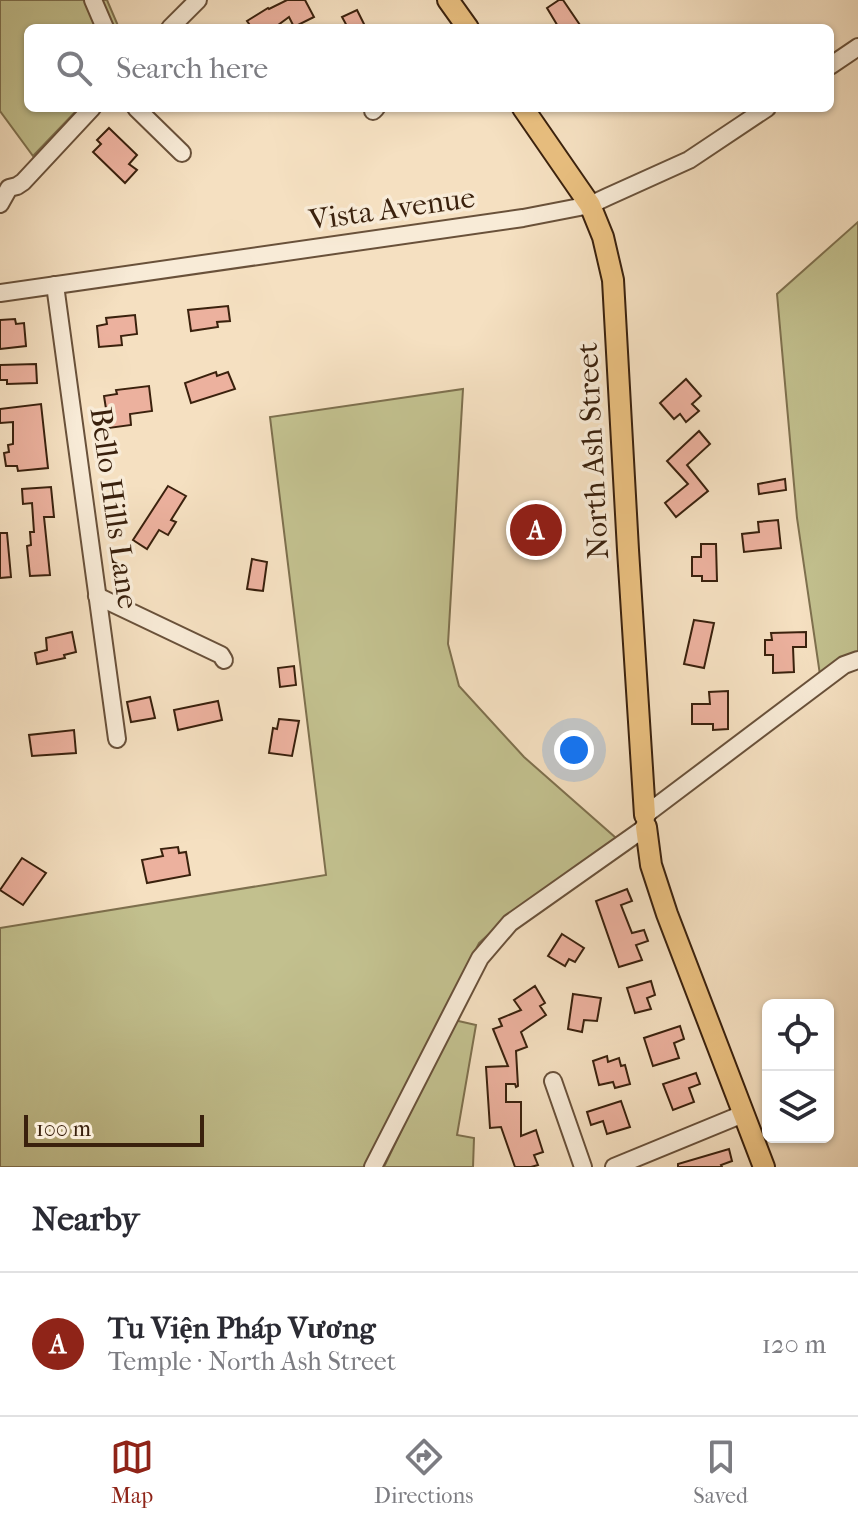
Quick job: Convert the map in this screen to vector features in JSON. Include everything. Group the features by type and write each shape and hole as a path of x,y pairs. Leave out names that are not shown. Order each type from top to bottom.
{"main road":[{"path":"448,0 465,24"},
{"name":"North Ash Street","path":"526,112 590,205 603,237 613,280 628,550 651,865 764,1167"}],"street":[{"path":"93,0 103,24"},
{"path":"174,24 198,0"},
{"path":"834,63 858,47"},
{"path":"0,204 4,185 17,186 23,182 88,112"},
{"path":"140,112 182,153"},
{"name":"Vista Avenue","path":"0,293 511,220 590,205 689,160 761,112"},
{"name":"Bello Hills Lane","path":"55,285 117,739"},
{"path":"97,596 221,655 224,660"},
{"path":"373,1167 480,958 510,923 646,821 844,665 858,660"},
{"path":"553,1081 583,1167"},
{"path":"614,1167 743,1114"}],"shaded area":[{"path":"0,0 107,0 117,24 24,24 24,112 75,112 33,156 0,111"},
{"path":"858,222 858,653 820,675 797,518 777,294"},
{"path":"463,389 448,644 459,686 524,757 616,838 516,909 479,943 366,1167 0,1167 0,928 326,875 270,417"},
{"path":"454,1020 476,1025 457,1135 474,1138 473,1167 384,1167"}],"building":[{"path":"287,0 305,0 314,17 300,24 292,24 289,17 279,24 249,24 247,21"},
{"path":"563,0 579,24 557,24 547,8"},
{"path":"357,10 364,24 346,24 342,17"},
{"path":"109,128 137,155 129,164 137,170 125,183 93,152 101,144 97,140"},
{"path":"228,306 230,321 217,322 218,327 191,331 188,310"},
{"path":"135,315 137,334 121,336 122,345 99,347 97,326 107,324 106,318"},
{"path":"15,319 16,324 24,323 26,346 0,349 0,320"},
{"path":"36,364 37,383 7,384 7,380 0,380 0,365"},
{"path":"216,372 217,376 228,372 235,389 191,403 185,383"},
{"path":"686,379 701,396 692,404 699,411 686,422 680,414 674,419 660,403"},
{"path":"149,386 152,411 130,414 131,425 109,428 104,396 117,394 116,390"},
{"path":"41,404 48,468 18,471 17,466 6,466 4,453 9,452 8,445 13,444 13,422 0,423 0,409"},
{"path":"699,431 710,444 687,465 708,491 676,517 665,503 688,484 667,461"},
{"path":"785,479 786,490 759,494 758,484"},
{"path":"168,486 186,496 171,520 176,522 168,535 159,530 147,549 133,540"},
{"path":"51,487 54,517 44,517 50,575 30,576 27,546 31,545 30,532 34,532 32,503 23,504 22,489"},
{"path":"778,520 781,548 744,552 742,534 759,532 758,522"},
{"path":"0,533 7,533 11,577 0,578"},
{"path":"701,544 716,544 717,581 702,581 702,576 692,576 692,557 701,557"},
{"path":"252,559 267,562 263,591 247,589"},
{"path":"694,620 714,623 704,668 684,664"},
{"path":"72,632 76,652 64,655 65,658 37,664 35,653 47,650 46,638"},
{"path":"806,632 806,647 793,647 794,672 773,673 773,655 765,655 765,640 772,640 771,633"},
{"path":"294,666 296,685 280,687 278,668"},
{"path":"728,691 728,729 713,730 713,724 692,724 692,704 710,704 709,692"},
{"path":"150,697 155,718 131,722 127,702"},
{"path":"218,701 222,720 178,730 174,710"},
{"path":"279,719 299,721 292,756 269,753 273,728 277,729"},
{"path":"74,730 76,753 32,756 29,735"},
{"path":"178,847 179,853 186,852 190,875 147,883 142,860 163,856 161,849"},
{"path":"22,858 46,873 23,905 0,890"},
{"path":"627,889 632,901 621,905 632,933 644,930 648,941 636,945 642,960 619,967 596,901"},
{"path":"562,934 584,948 575,962 569,959 565,966 548,956"},
{"path":"651,981 655,995 647,998 651,1009 635,1013 627,988"},
{"path":"535,986 545,1003 540,1006 546,1015 521,1032 527,1047 516,1051 518,1086 506,1084 506,1102 521,1102 521,1136 536,1130 543,1152 534,1155 538,1165 515,1167 501,1127 490,1128 486,1067 508,1066 493,1029 502,1026 499,1019 521,1010 514,1000"},
{"path":"573,994 601,998 597,1021 584,1020 582,1032 568,1029"},
{"path":"680,1026 684,1039 674,1043 679,1058 653,1066 644,1038"},
{"path":"607,1056 608,1062 619,1058 621,1066 625,1065 630,1084 615,1088 613,1082 599,1085 593,1061"},
{"path":"696,1073 700,1084 689,1088 694,1102 673,1110 663,1084"},
{"path":"621,1101 630,1127 607,1134 603,1121 591,1125 587,1112"},
{"path":"729,1149 732,1161 722,1167 678,1167 678,1164"}],"place":[{"name":"Tu Viện Pháp Vương","path":"536,530"}]}
